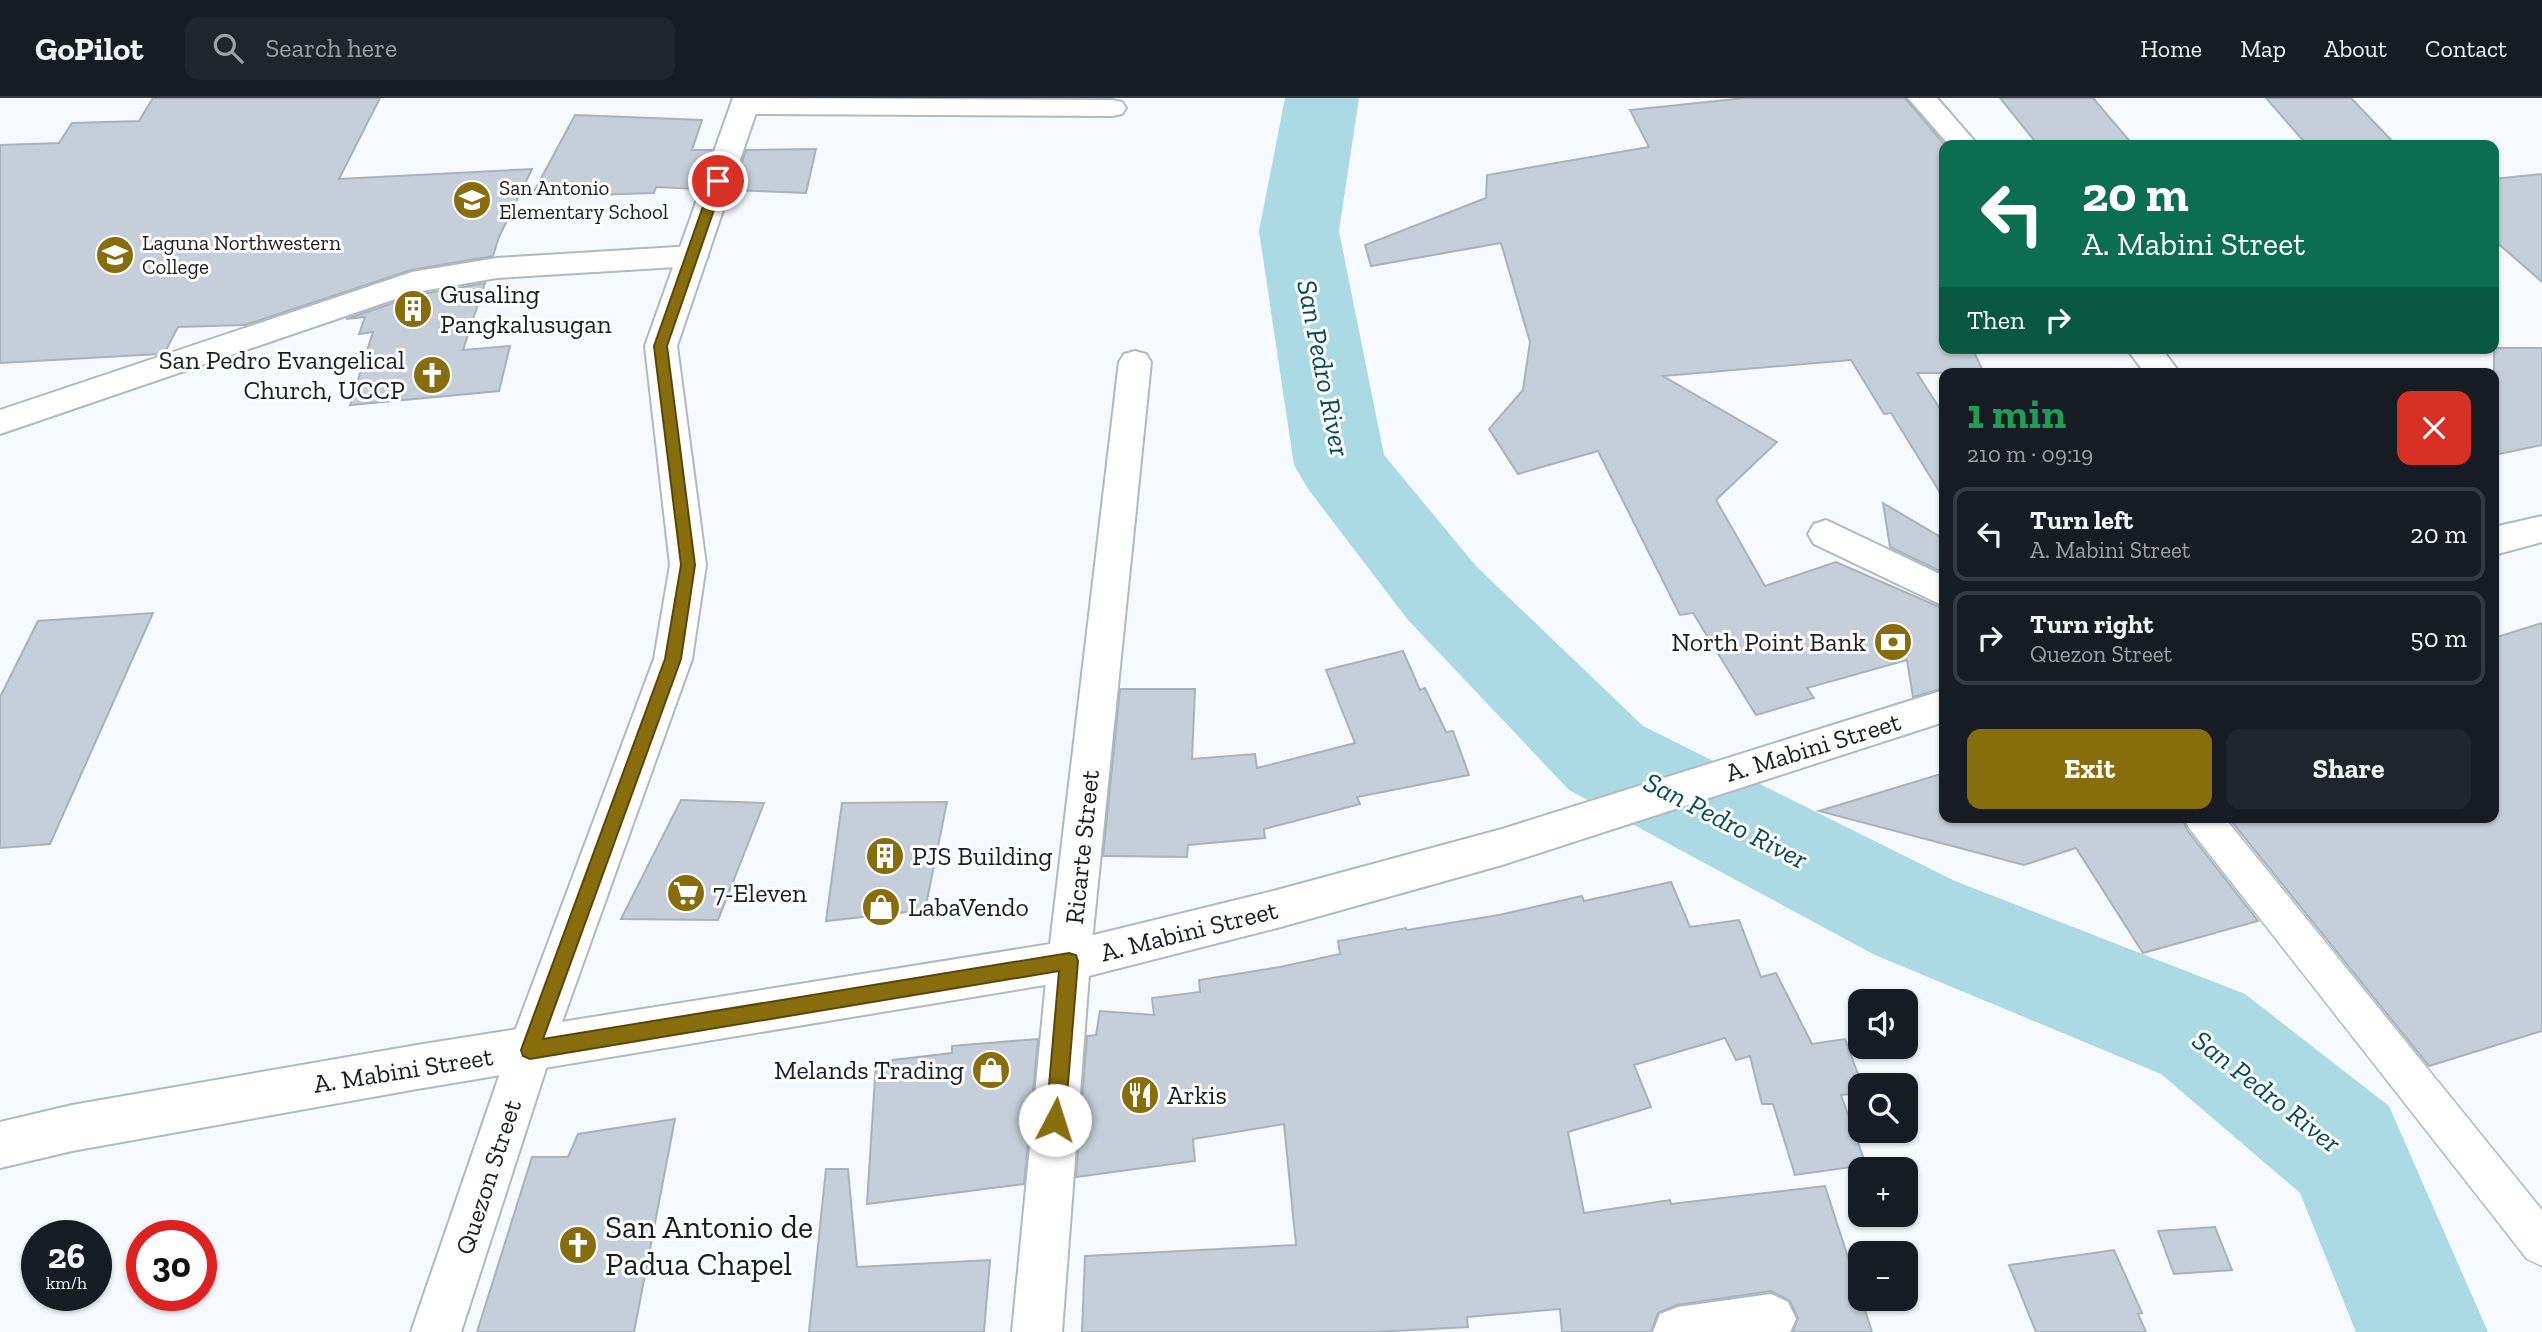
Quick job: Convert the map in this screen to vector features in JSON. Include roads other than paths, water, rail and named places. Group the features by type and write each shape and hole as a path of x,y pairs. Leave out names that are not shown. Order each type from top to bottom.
{"street":[{"path":"1922,98 1960,140"},
{"path":"745,102 1112,108"},
{"name":"Quezon Street","path":"436,1332 530,1050 673,659 688,565 661,346 745,102"},
{"path":"0,422 412,282 497,268 693,256"},
{"path":"2147,354 2160,368"},
{"name":"Ricarte Street","path":"1037,1332 1069,961 1135,362"},
{"path":"2499,540 2542,529"},
{"path":"1826,534 1939,590"},
{"name":"A. Mabini Street","path":"0,1145 72,1128 279,1091 1069,961 1278,909 1502,848 1939,708"},
{"path":"1678,1332 1771,1319"}],"lane":[{"path":"2207,823 2542,1244"}],"waterway":[{"name":"San Pedro River","path":"1322,98 1299,231 1340,465 1442,593 1606,758 1915,918 2203,1034 2345,1150 2422,1332"}],"place":[{"name":"San Antonio Elementary School","path":"472,200"},
{"name":"Laguna Northwestern College","path":"115,255"},
{"name":"Gusaling Pangkalusugan","path":"413,309"},
{"name":"San Pedro Evangelical Church, UCCP","path":"432,375"},
{"name":"North Point Bank","path":"1893,642"},
{"name":"PJS Building","path":"885,856"},
{"name":"7-Eleven","path":"686,893"},
{"name":"LabaVendo","path":"881,907"},
{"name":"Melands Trading","path":"991,1070"},
{"name":"Arkis","path":"1140,1095"},
{"name":"San Antonio de Padua Chapel","path":"578,1245"}]}
